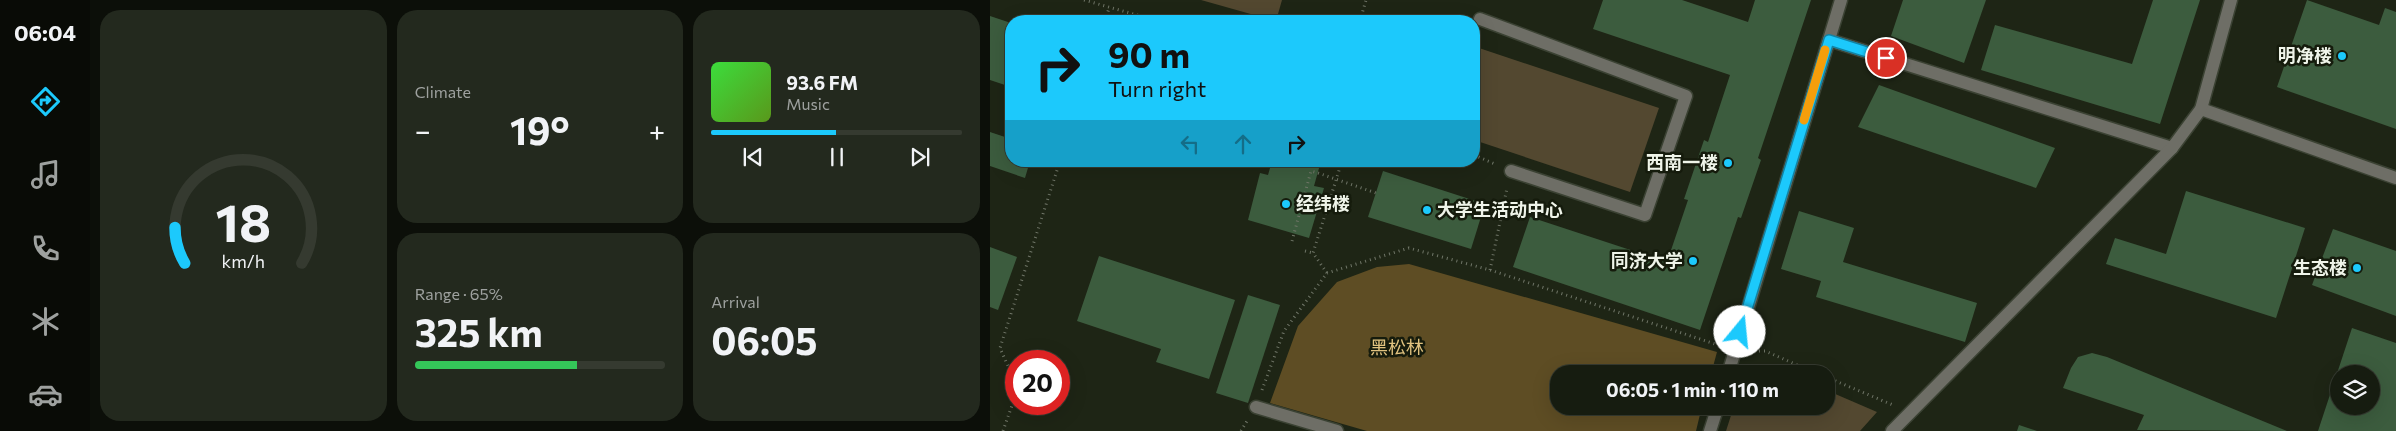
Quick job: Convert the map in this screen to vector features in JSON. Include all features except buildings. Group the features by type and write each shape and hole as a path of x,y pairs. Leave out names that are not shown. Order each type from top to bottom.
{"lane":[{"path":"1731,365 1841,0"},
{"path":"1892,431 2172,148 2201,109 2230,0"},
{"path":"1480,19 1686,96 1645,215 1510,171"},
{"path":"1829,40 2172,148"},
{"path":"2201,109 2396,178"},
{"path":"1256,407 1337,431"},
{"path":"1710,431 1715,415"}],"path":[{"path":"1084,0 1137,15"},
{"path":"1362,15 1366,0"},
{"path":"1107,15 1109,7"},
{"path":"1480,158 1510,171 1490,270"},
{"path":"1005,359 1000,348 1058,167"},
{"path":"1312,253 1340,167"},
{"path":"1292,241 1311,171 1376,193"},
{"path":"1241,431 1256,407 1284,331 1327,273 1409,248 1490,270 1735,350 1765,352 1796,365"},
{"path":"1305,251 1312,253 1327,273"},
{"path":"1835,381 1910,413"},
{"path":"1004,431 1009,415"}],"shaded area":[{"path":"1201,0 1282,0 1278,15 1255,15"},
{"path":"1480,48 1659,108 1630,192 1480,142"},
{"path":"1835,394 1877,412 1860,431 1726,431 1731,415 1835,415"}],"green space":[{"name":"黑松林","path":"1409,264 1717,352 1713,365 1550,365 1550,415 1700,415 1696,431 1367,431 1270,403 1298,326 1337,282 1377,267"}],"slow traffic":[{"path":"1804,120 1825,50"}],"place":[{"name":"明净楼","path":"2342,56"},
{"name":"西南一楼","path":"1728,163"},
{"name":"经纬楼","path":"1286,204"},
{"name":"大学生活动中心","path":"1427,210"},
{"name":"同济大学","path":"1693,261"},
{"name":"生态楼","path":"2357,268"}],"route":[{"path":"1740,332 1829,40 1886,58"}]}
